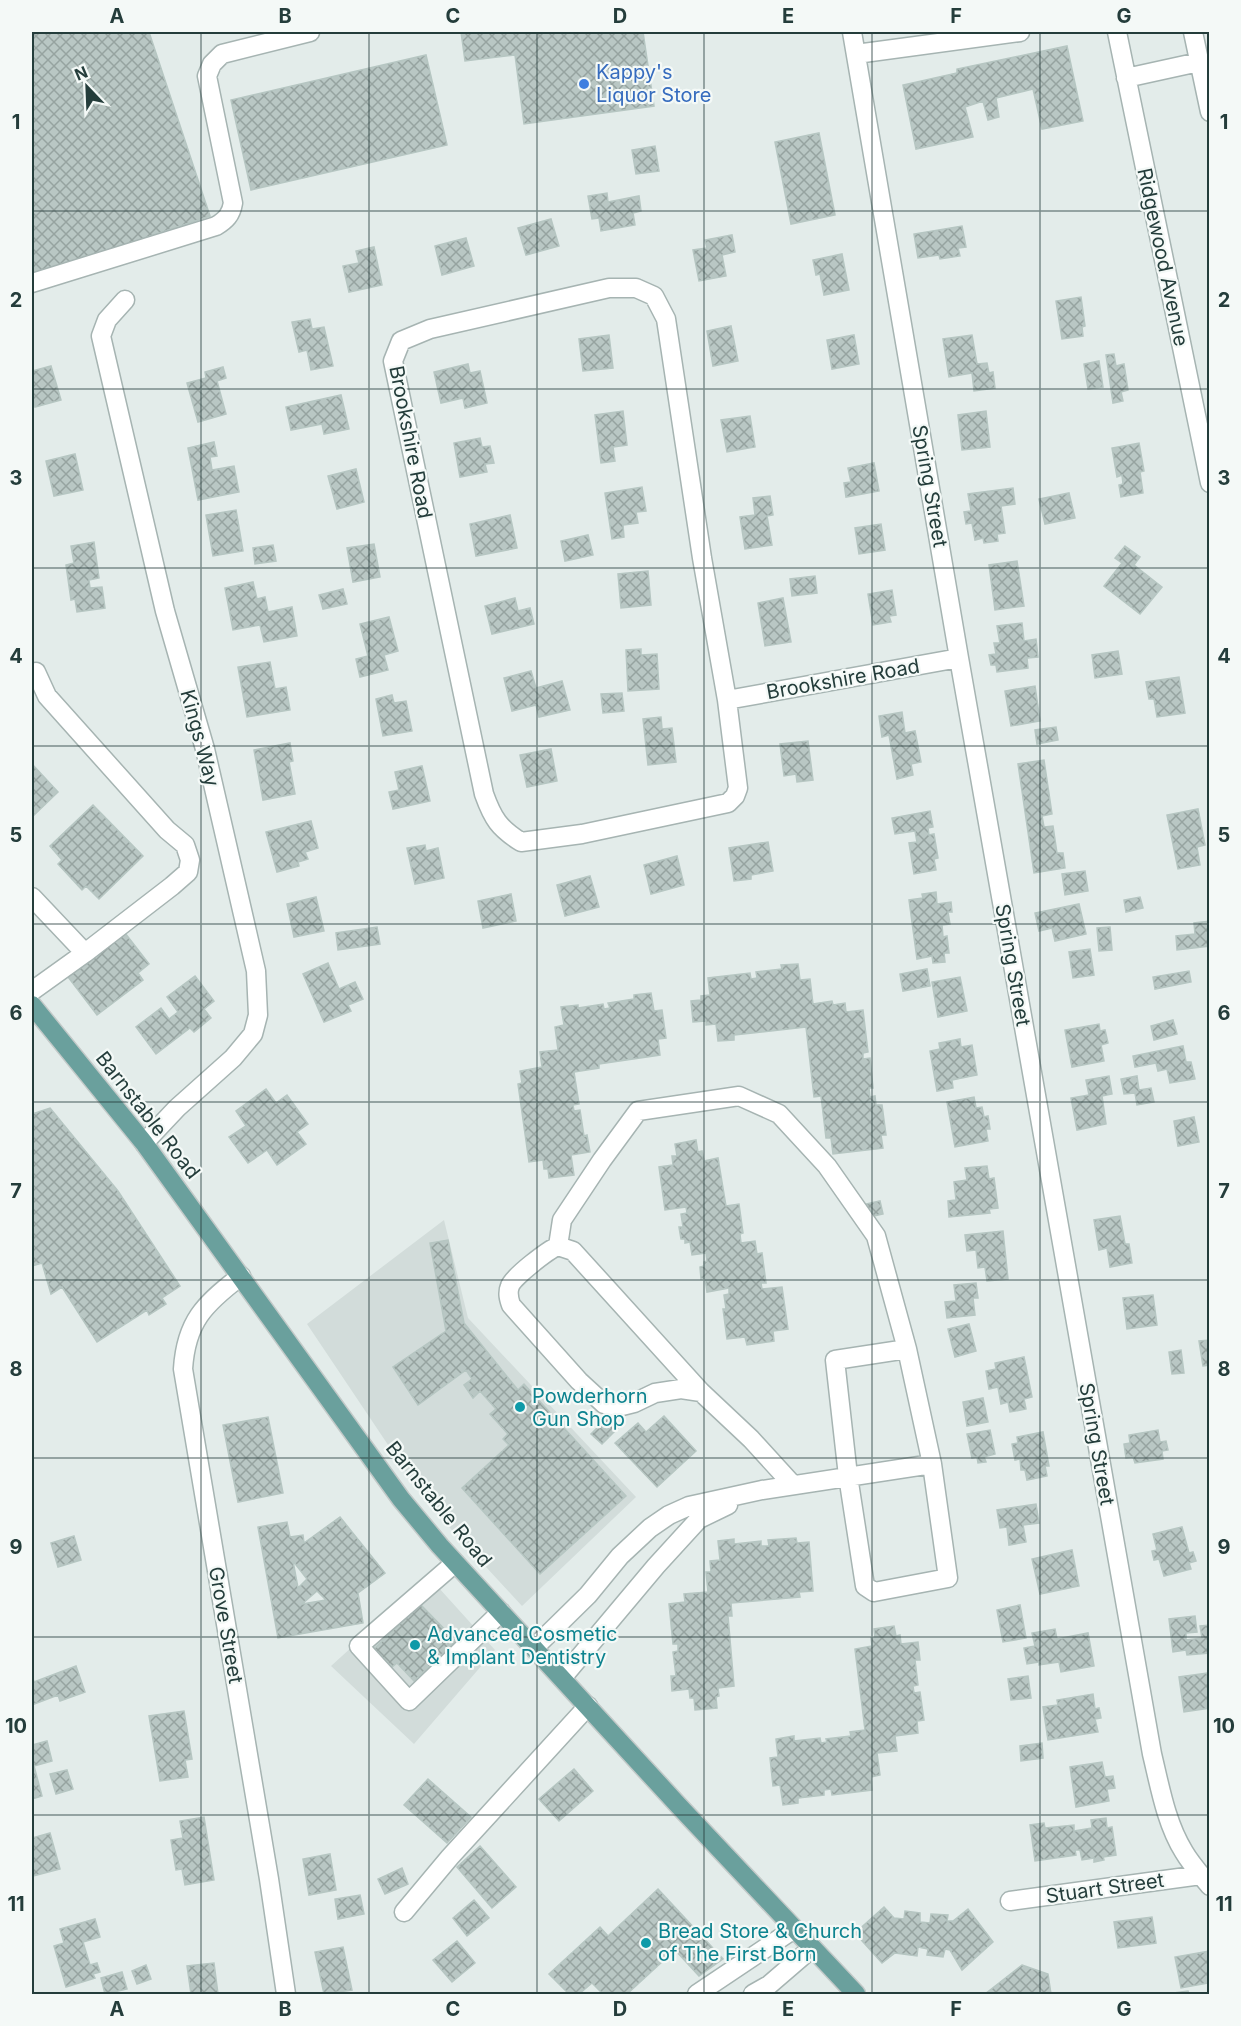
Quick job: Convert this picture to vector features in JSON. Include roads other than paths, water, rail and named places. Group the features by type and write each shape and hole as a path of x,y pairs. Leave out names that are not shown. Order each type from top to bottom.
{"main road":[{"name":"Barnstable Road","path":"32,1005 144,1143 401,1499 455,1563 856,1995"}],"street":[{"path":"32,283 216,226 225,220 231,212 233,203 207,76 212,63 222,54 310,32"},
{"name":"Spring Street","path":"852,32 959,658 1152,1754 1172,1828 1184,1852 1205,1881"},
{"path":"856,54 913,39 1020,32"},
{"name":"Ridgewood Avenue","path":"1117,32 1206,444 1209,483"},
{"path":"1193,32 1209,112"},
{"path":"1126,78 1199,62"},
{"name":"Brookshire Road","path":"609,288 636,288 654,297 666,319 702,558 727,700 738,788 735,796 728,803 582,834 521,842 506,832 492,816 484,794 474,748 393,362 401,341 430,329 609,288"},
{"name":"Kings Way","path":"125,300 107,320 101,336 165,611 205,748 256,971 258,1015 253,1034 233,1058 177,1108 144,1143"},
{"name":"Brookshire Road","path":"727,700 959,658"},
{"path":"32,673 36,672 47,696 167,830 185,845 190,860 188,872 172,886 32,991"},
{"path":"32,897 85,953"},
{"path":"558,1246 562,1220 638,1111 739,1096 779,1114 827,1166 876,1236 907,1348 932,1464 948,1578 874,1592 865,1586 848,1476 835,1360 907,1348"},
{"path":"701,1392 681,1389 655,1393 634,1403 618,1407 604,1404 579,1381 511,1305 508,1296 510,1284 548,1251 558,1246 573,1251 701,1392 751,1439 793,1485"},
{"name":"Grove Street","path":"241,1276 218,1295 196,1320 185,1347 183,1370 269,1879 286,1995"},
{"path":"534,1648 588,1595 620,1556 650,1528 669,1515 689,1506 762,1490 932,1464"},
{"path":"562,1678 656,1566 699,1519 762,1490"},
{"path":"455,1563 359,1646 409,1701 501,1612"},
{"path":"404,1912 450,1857 588,1706"},
{"name":"Stuart Street","path":"1010,1901 1205,1881"},
{"path":"697,1995 794,1929"},
{"path":"765,1991 812,1948"}],"place":[{"name":"Kappy's Liquor Store","path":"584,84"},
{"name":"Powderhorn Gun Shop","path":"520,1407"},
{"name":"Advanced Cosmetic & Implant Dentistry","path":"415,1645"},
{"name":"Bread Store & Church of The First Born","path":"646,1943"}]}
